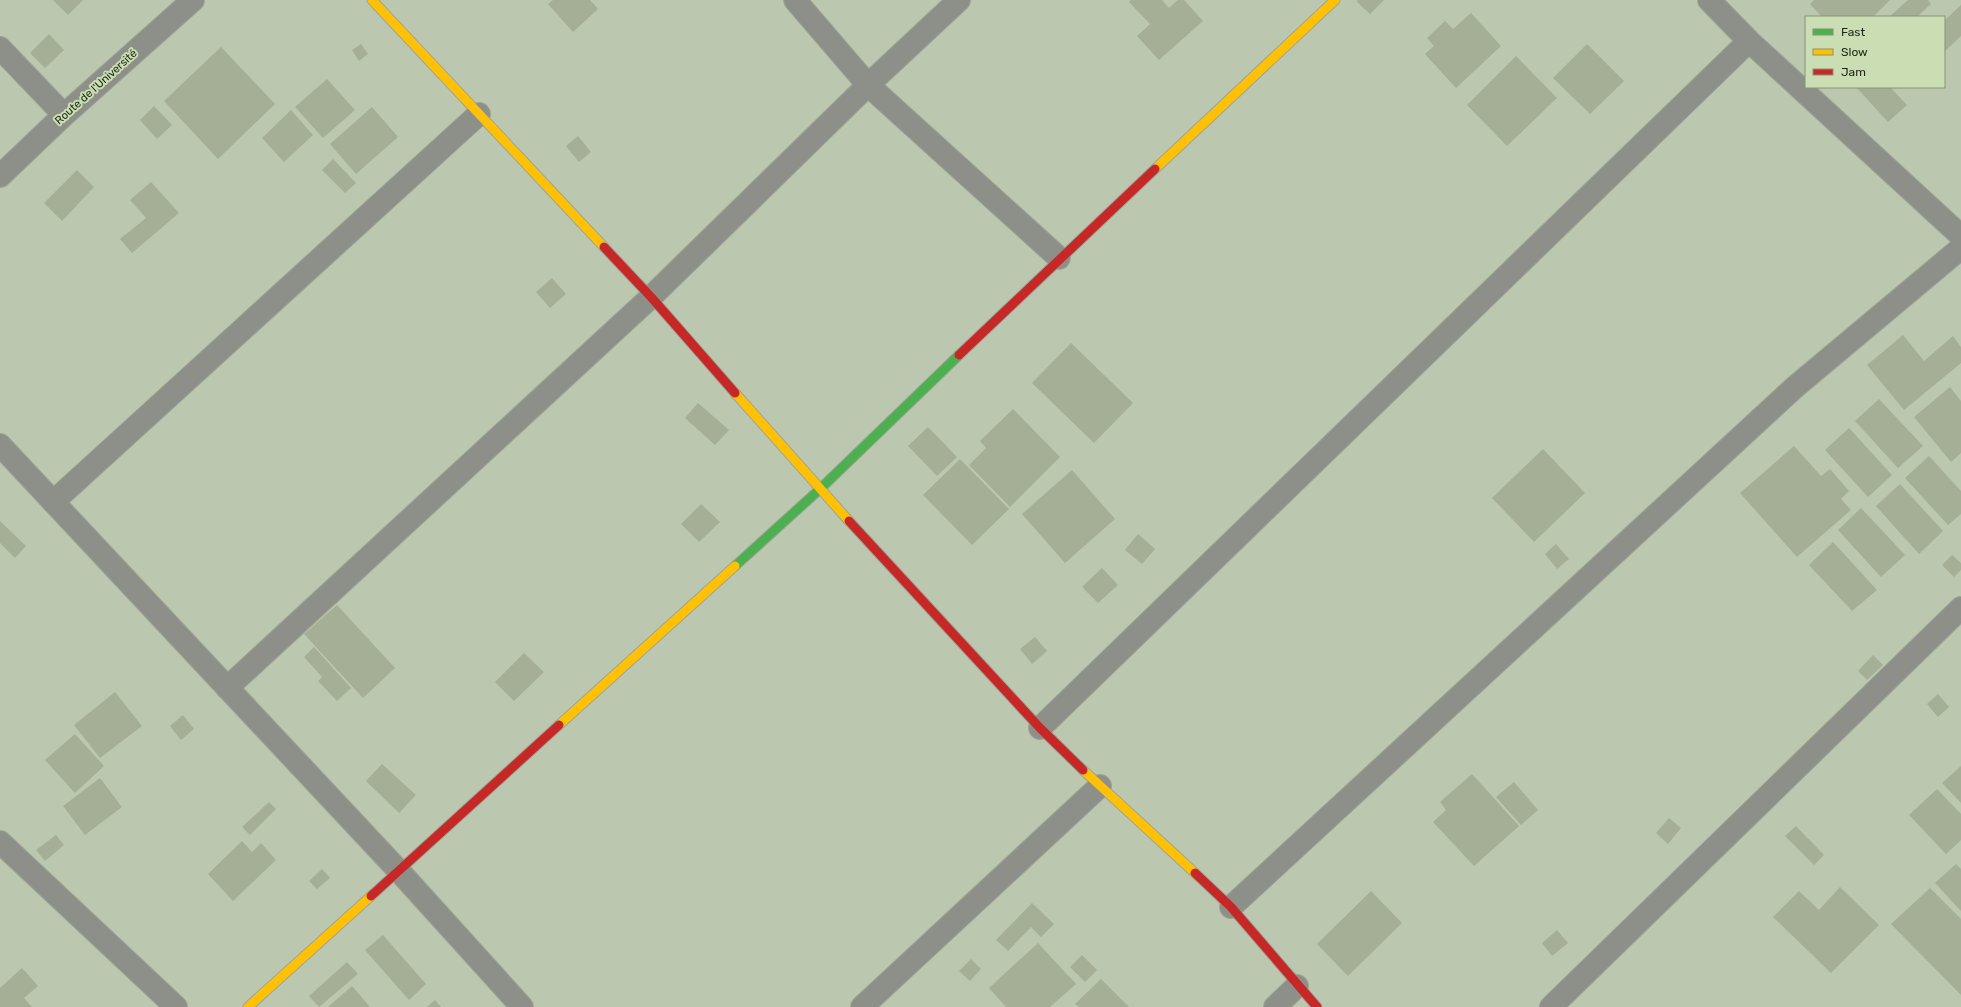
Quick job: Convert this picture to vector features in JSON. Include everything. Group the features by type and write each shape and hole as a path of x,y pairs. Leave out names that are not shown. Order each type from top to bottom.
{"street":[{"name":"Route de l'Université","path":"0,176 64,115 193,0"},
{"path":"372,0 651,297 820,489 1040,728 1100,786 1231,907 1297,986 1317,1007"},
{"path":"795,0 868,85 1059,258"},
{"path":"227,688 651,297 868,85 959,0"},
{"path":"248,1007 820,489 1059,258 1335,0"},
{"path":"1709,0 1749,41 1961,236"},
{"path":"1040,728 1749,41"},
{"path":"0,48 64,115"},
{"path":"53,502 479,114"},
{"path":"1231,907 1795,387 1961,248"},
{"path":"0,445 398,870 522,1007"},
{"path":"1551,1007 1961,608"},
{"path":"862,1007 1100,786"},
{"path":"0,842 176,1007"},
{"path":"1275,1007 1297,986"}],"building":[{"path":"53,0 83,0 68,15"},
{"path":"553,0 590,0 598,9 573,32 548,4"},
{"path":"1131,0 1162,0 1169,8 1178,0 1184,0 1203,21 1159,60 1137,36 1150,24 1129,2"},
{"path":"1358,0 1384,0 1370,14 1357,2"},
{"path":"1814,0 1890,0 1874,16 1821,16 1810,4"},
{"path":"1908,0 1928,0 1931,4 1918,16 1890,16"},
{"path":"1961,5 1961,36 1945,51 1945,20"},
{"path":"1471,13 1501,46 1456,88 1425,54 1434,46 1427,38 1445,21 1453,29"},
{"path":"49,34 64,50 45,68 30,53"},
{"path":"361,44 368,54 359,61 352,50"},
{"path":"1587,44 1624,81 1590,114 1553,78"},
{"path":"221,47 275,104 218,159 164,101"},
{"path":"1516,56 1557,98 1507,146 1467,105"},
{"path":"327,79 355,110 323,138 295,107"},
{"path":"1857,88 1891,88 1907,105 1888,122"},
{"path":"154,106 172,125 157,139 140,120"},
{"path":"372,107 398,137 356,174 330,144"},
{"path":"291,110 313,135 284,162 262,138"},
{"path":"578,136 591,152 579,162 566,146"},
{"path":"333,159 356,183 345,193 322,170"},
{"path":"77,170 94,187 62,221 44,203"},
{"path":"151,182 179,213 132,253 120,239 146,218 130,200"},
{"path":"552,278 566,294 550,308 536,292"},
{"path":"1903,335 1924,361 1953,336 1961,347 1961,363 1904,410 1867,365"},
{"path":"1071,343 1133,403 1094,443 1032,383"},
{"path":"1950,387 1961,401 1961,453 1951,462 1914,417"},
{"path":"1879,399 1923,446 1898,468 1855,421"},
{"path":"698,403 729,430 715,445 685,418"},
{"path":"1013,409 1060,457 1010,507 969,465 986,448 980,441"},
{"path":"928,427 957,457 937,476 908,446"},
{"path":"1849,428 1892,475 1868,497 1825,450"},
{"path":"1794,446 1821,476 1830,469 1849,491 1841,499 1851,510 1797,557 1740,493"},
{"path":"1543,449 1585,493 1534,542 1492,498"},
{"path":"1929,456 1961,491 1961,514 1948,525 1905,478"},
{"path":"960,459 1009,509 972,545 923,495"},
{"path":"1072,470 1115,519 1065,563 1022,514"},
{"path":"1900,484 1943,531 1919,554 1876,506"},
{"path":"701,504 720,522 699,542 681,524"},
{"path":"1861,508 1905,555 1881,577 1838,530"},
{"path":"0,521 26,546 15,558 0,543"},
{"path":"1138,534 1155,549 1142,564 1125,550"},
{"path":"1833,542 1877,590 1852,611 1809,565"},
{"path":"1556,544 1569,559 1557,569 1545,554"},
{"path":"1952,555 1961,563 1961,570 1954,577 1942,565"},
{"path":"1102,568 1118,585 1098,603 1082,587"},
{"path":"337,605 395,668 363,698 304,634"},
{"path":"1035,637 1047,651 1032,664 1020,649"},
{"path":"314,647 351,688 337,701 318,681 322,677 304,657"},
{"path":"524,653 544,672 514,701 495,682"},
{"path":"1873,655 1883,665 1867,680 1858,671"},
{"path":"115,692 142,726 100,758 74,725"},
{"path":"1938,694 1949,707 1938,717 1927,704"},
{"path":"183,715 194,729 181,740 170,726"},
{"path":"75,734 104,766 75,793 45,760"},
{"path":"382,764 416,795 399,813 366,781"},
{"path":"1961,766 1961,803 1942,783"},
{"path":"1472,774 1519,826 1474,866 1433,822 1446,810 1440,802"},
{"path":"100,778 122,807 85,835 63,806"},
{"path":"1514,782 1538,810 1521,825 1496,797"},
{"path":"1937,789 1961,814 1961,840 1946,854 1909,815"},
{"path":"269,802 276,809 250,835 242,827"},
{"path":"1669,818 1681,828 1668,844 1656,833"},
{"path":"1796,826 1824,855 1814,865 1785,836"},
{"path":"56,835 64,845 45,861 36,850"},
{"path":"242,841 252,852 261,843 276,860 233,901 208,874"},
{"path":"1956,864 1961,869 1961,911 1935,883"},
{"path":"322,869 330,878 317,889 309,881"},
{"path":"1840,887 1879,925 1831,973 1773,917 1799,891 1819,910"},
{"path":"1930,888 1961,919 1961,995 1891,924"},
{"path":"1371,891 1402,923 1348,976 1317,944"},
{"path":"1032,903 1054,924 1041,937 1031,927 1008,951 996,940"},
{"path":"1557,930 1568,943 1552,956 1542,943"},
{"path":"383,935 426,984 409,1000 365,950"},
{"path":"1038,943 1076,984 1050,1007 1006,1007 989,988"},
{"path":"1082,955 1097,970 1085,982 1070,967"},
{"path":"971,959 981,969 970,981 959,971"},
{"path":"347,962 358,974 319,1007 309,996"},
{"path":"22,968 38,986 24,998 32,1007 0,1007 0,988"},
{"path":"1101,979 1129,1007 1079,1007 1075,1004"},
{"path":"352,986 370,1007 328,1007"},
{"path":"435,1000 441,1007 427,1007"}],"traffic: fast":[{"path":"735,566 820,489 959,355"}],"traffic: slow":[{"path":"372,0 604,247"},
{"path":"1155,169 1335,0"},
{"path":"735,393 849,521"},
{"path":"559,725 735,566"},
{"path":"1083,770 1195,873"},
{"path":"248,1007 371,896"}],"traffic: jam":[{"path":"959,355 1155,169"},
{"path":"604,247 651,297 735,393"},
{"path":"849,521 1040,728 1083,770"},
{"path":"371,896 559,725"},
{"path":"1195,873 1231,907 1317,1007"}]}
